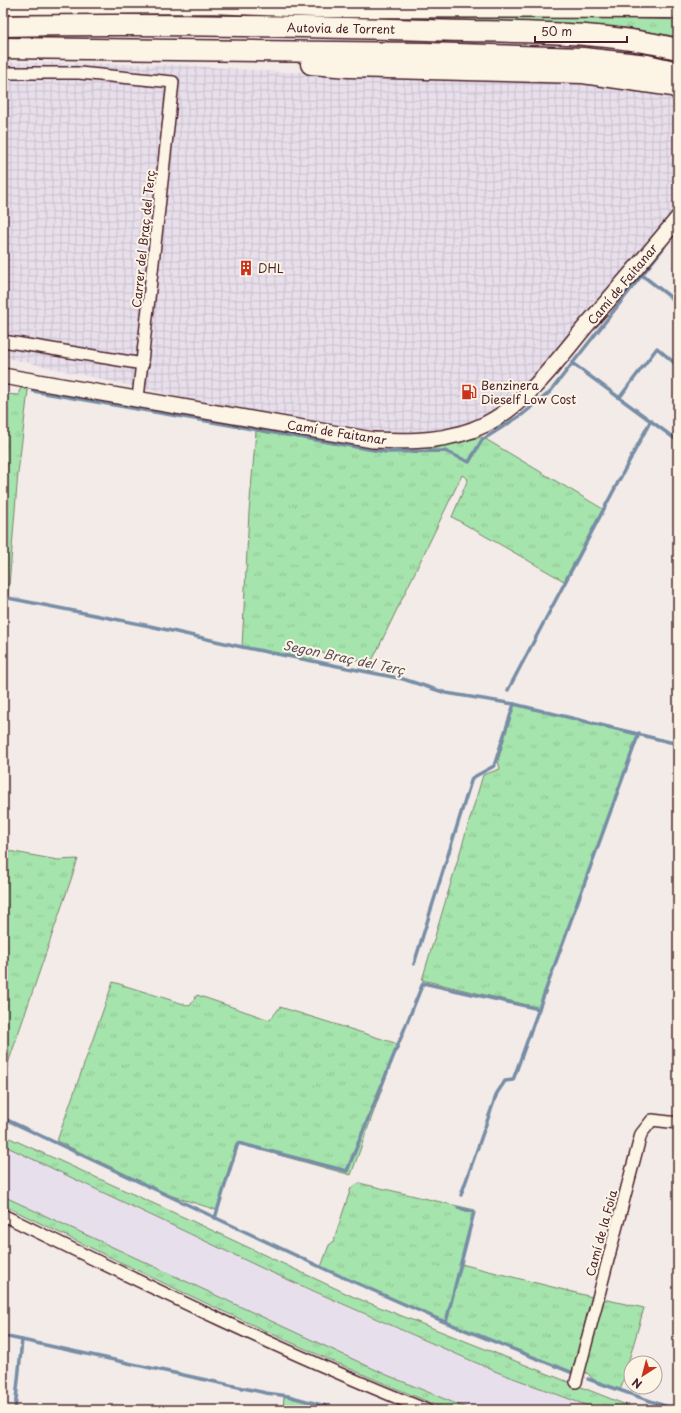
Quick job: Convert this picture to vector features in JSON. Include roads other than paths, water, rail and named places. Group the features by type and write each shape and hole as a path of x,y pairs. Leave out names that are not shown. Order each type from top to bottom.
{"highway":[{"path":"3,4 208,3 678,8"},
{"name":"Autovia de Torrent","path":"3,26 112,24 376,28 589,35 652,43 678,49"},
{"name":"Autovia de Torrent","path":"3,48 424,53 583,58 647,65 678,72"},
{"path":"107,49 348,67 583,74 673,86 678,89"}],"street":[{"name":"Carrer del Braç del Terç","path":"3,73 80,73 172,82 143,364 138,398"},
{"name":"Camí de Faitanar","path":"3,376 138,398 373,440 426,441 468,431 500,416 530,390 678,218"},
{"path":"3,341 143,364"},
{"name":"Camí de la Foia","path":"576,1382 641,1134 652,1120 678,1123"},
{"path":"3,1215 185,1303 357,1382 427,1410"}],"waterway":[{"path":"33,391 386,452 445,451 469,462 482,440 523,414 550,392 664,247"},
{"path":"642,275 678,303"},
{"path":"620,397 657,348 678,366"},
{"path":"572,363 678,441"},
{"path":"508,690 651,420"},
{"name":"Segon Braç del Terç","path":"3,597 403,679 446,693 514,704 678,744"},
{"path":"414,964 472,778 494,766 514,704"},
{"path":"461,1195 497,1093 505,1081 513,1080 639,733"},
{"path":"215,1218 238,1143 347,1171 423,983 539,1009"},
{"path":"3,1118 329,1271 440,1320 573,1373"},
{"path":"446,1322 474,1212 458,1208"},
{"path":"3,1336 22,1340 15,1410"},
{"path":"22,1340 266,1393 288,1396 340,1410"},
{"path":"588,1379 676,1410"}],"place":[{"name":"DHL","path":"246,268"},
{"name":"Benzinera Dieself Low Cost","path":"469,392"}]}
